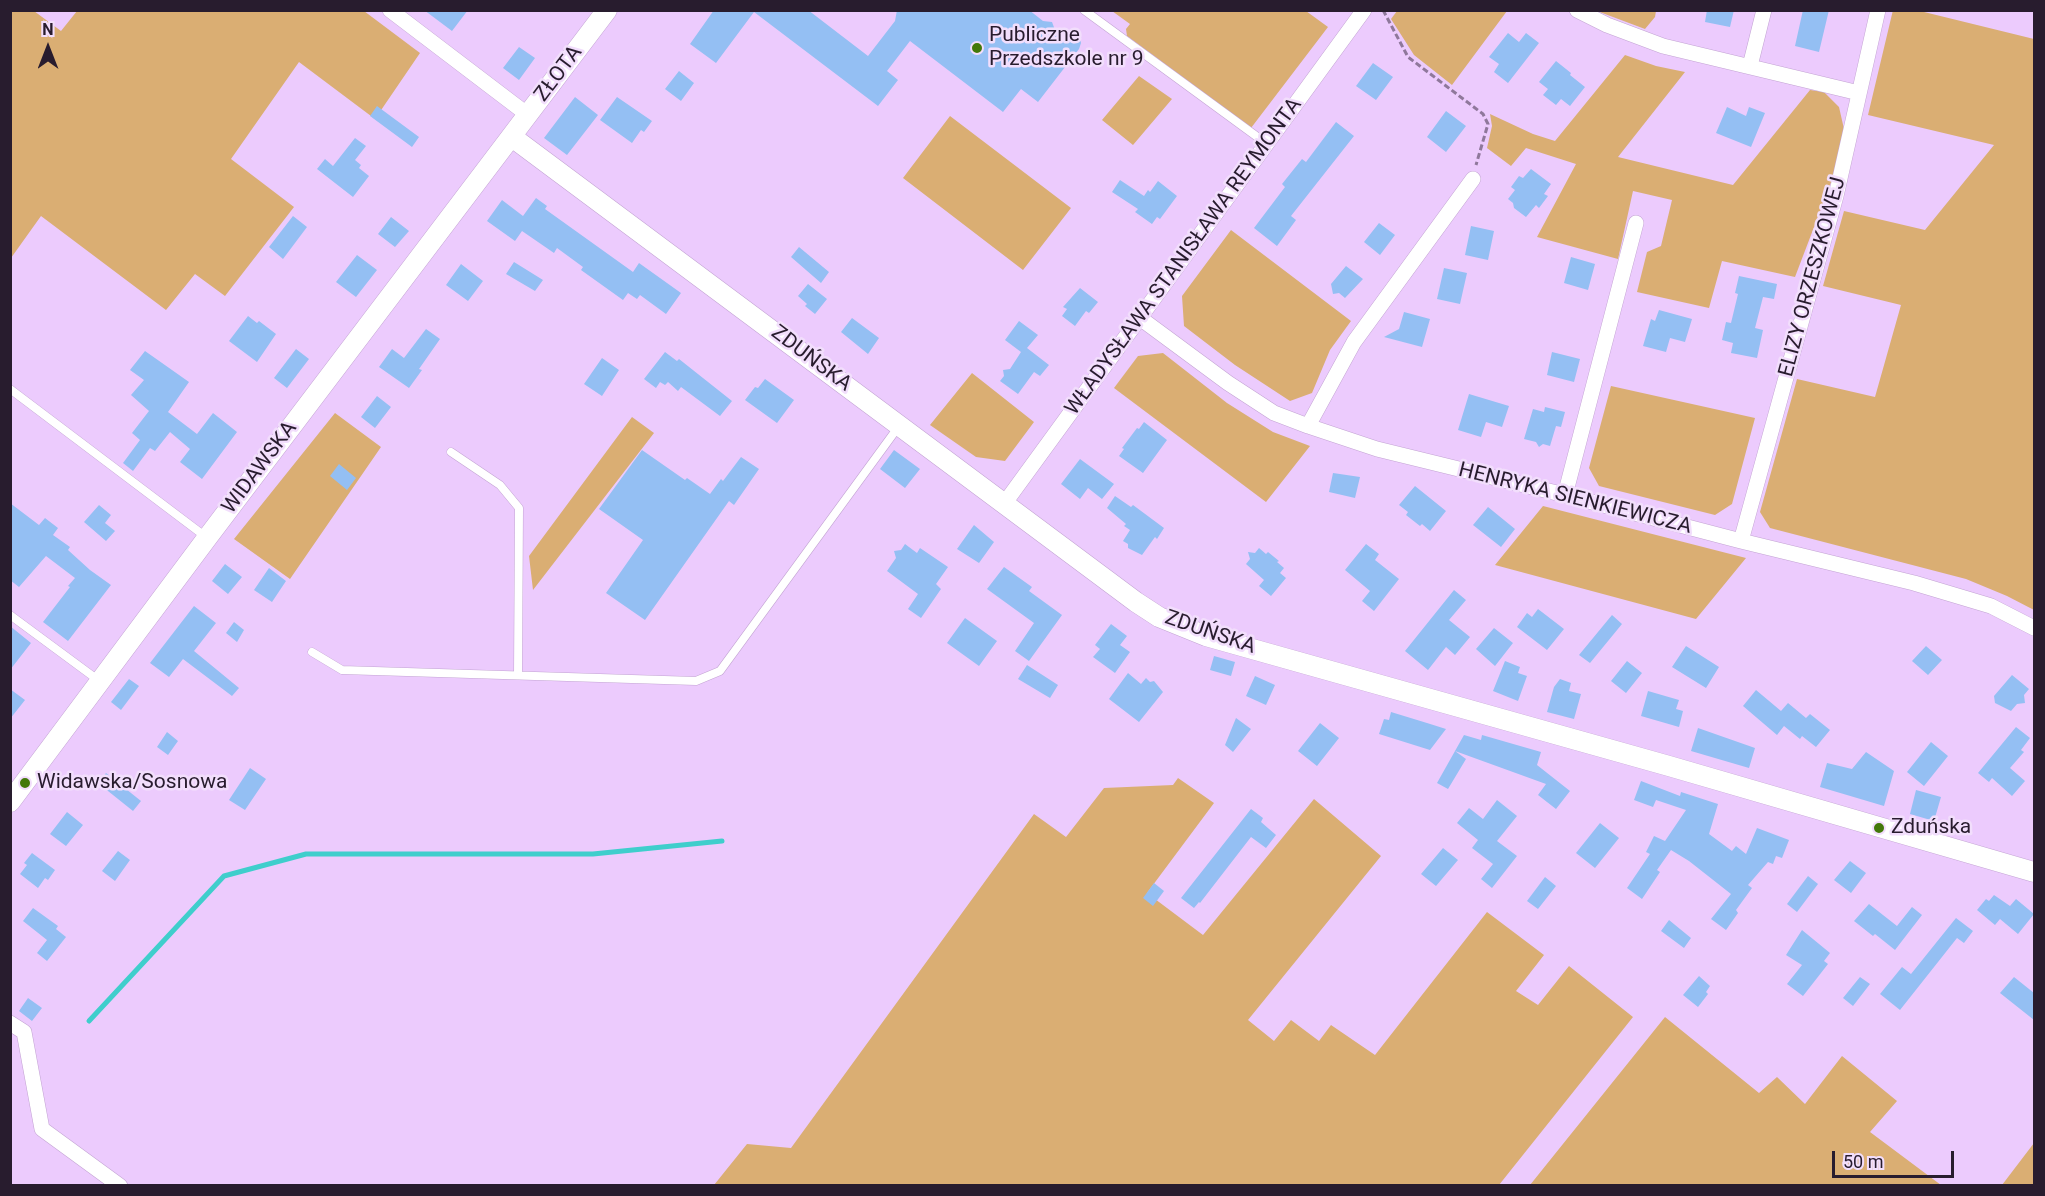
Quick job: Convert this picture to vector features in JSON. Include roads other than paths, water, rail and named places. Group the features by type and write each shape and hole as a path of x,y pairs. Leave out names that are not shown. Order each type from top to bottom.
{"street":[{"path":"390,10 528,115"},
{"name":"ZŁOTA","path":"512,137 607,10"},
{"name":"WŁADYSŁAWA STANISŁAWA REYMONTA","path":"1004,504 1364,10"},
{"path":"1577,10 1607,25 1663,46 1859,93"},
{"path":"1750,66 1764,10"},
{"name":"ELIZY ORZESZKOWEJ","path":"1741,542 1836,196 1878,10"},
{"name":"ZDUŃSKA","path":"512,137 1136,602 1160,616 1188,629 2034,872"},
{"name":"WIDAWSKA","path":"10,802 207,538 512,137"},
{"path":"1308,426 1354,342 1473,179"},
{"path":"1565,495 1636,223"},
{"name":"HENRYKA SIENKIEWICZA","path":"1140,318 1228,383 1275,413 1308,426 1377,449 1565,495 1741,542 1914,583 1991,606 2034,628"},
{"path":"10,1023 24,1032 42,1129 120,1185"}],"lane":[{"path":"1084,10 1267,144"},
{"path":"10,389 207,538"},
{"path":"312,652 342,670 696,681 720,671 900,424"},
{"path":"451,452 500,485 519,508 518,675"},
{"path":"10,615 101,682"}],"waterway":[{"path":"89,1021 224,876 306,854 593,854 722,841"}],"place":[{"name":"Publiczne Przedszkole nr 9","path":"977,48"},
{"name":"Widawska/Sosnowa","path":"25,783"},
{"name":"Zduńska","path":"1879,828"}]}
